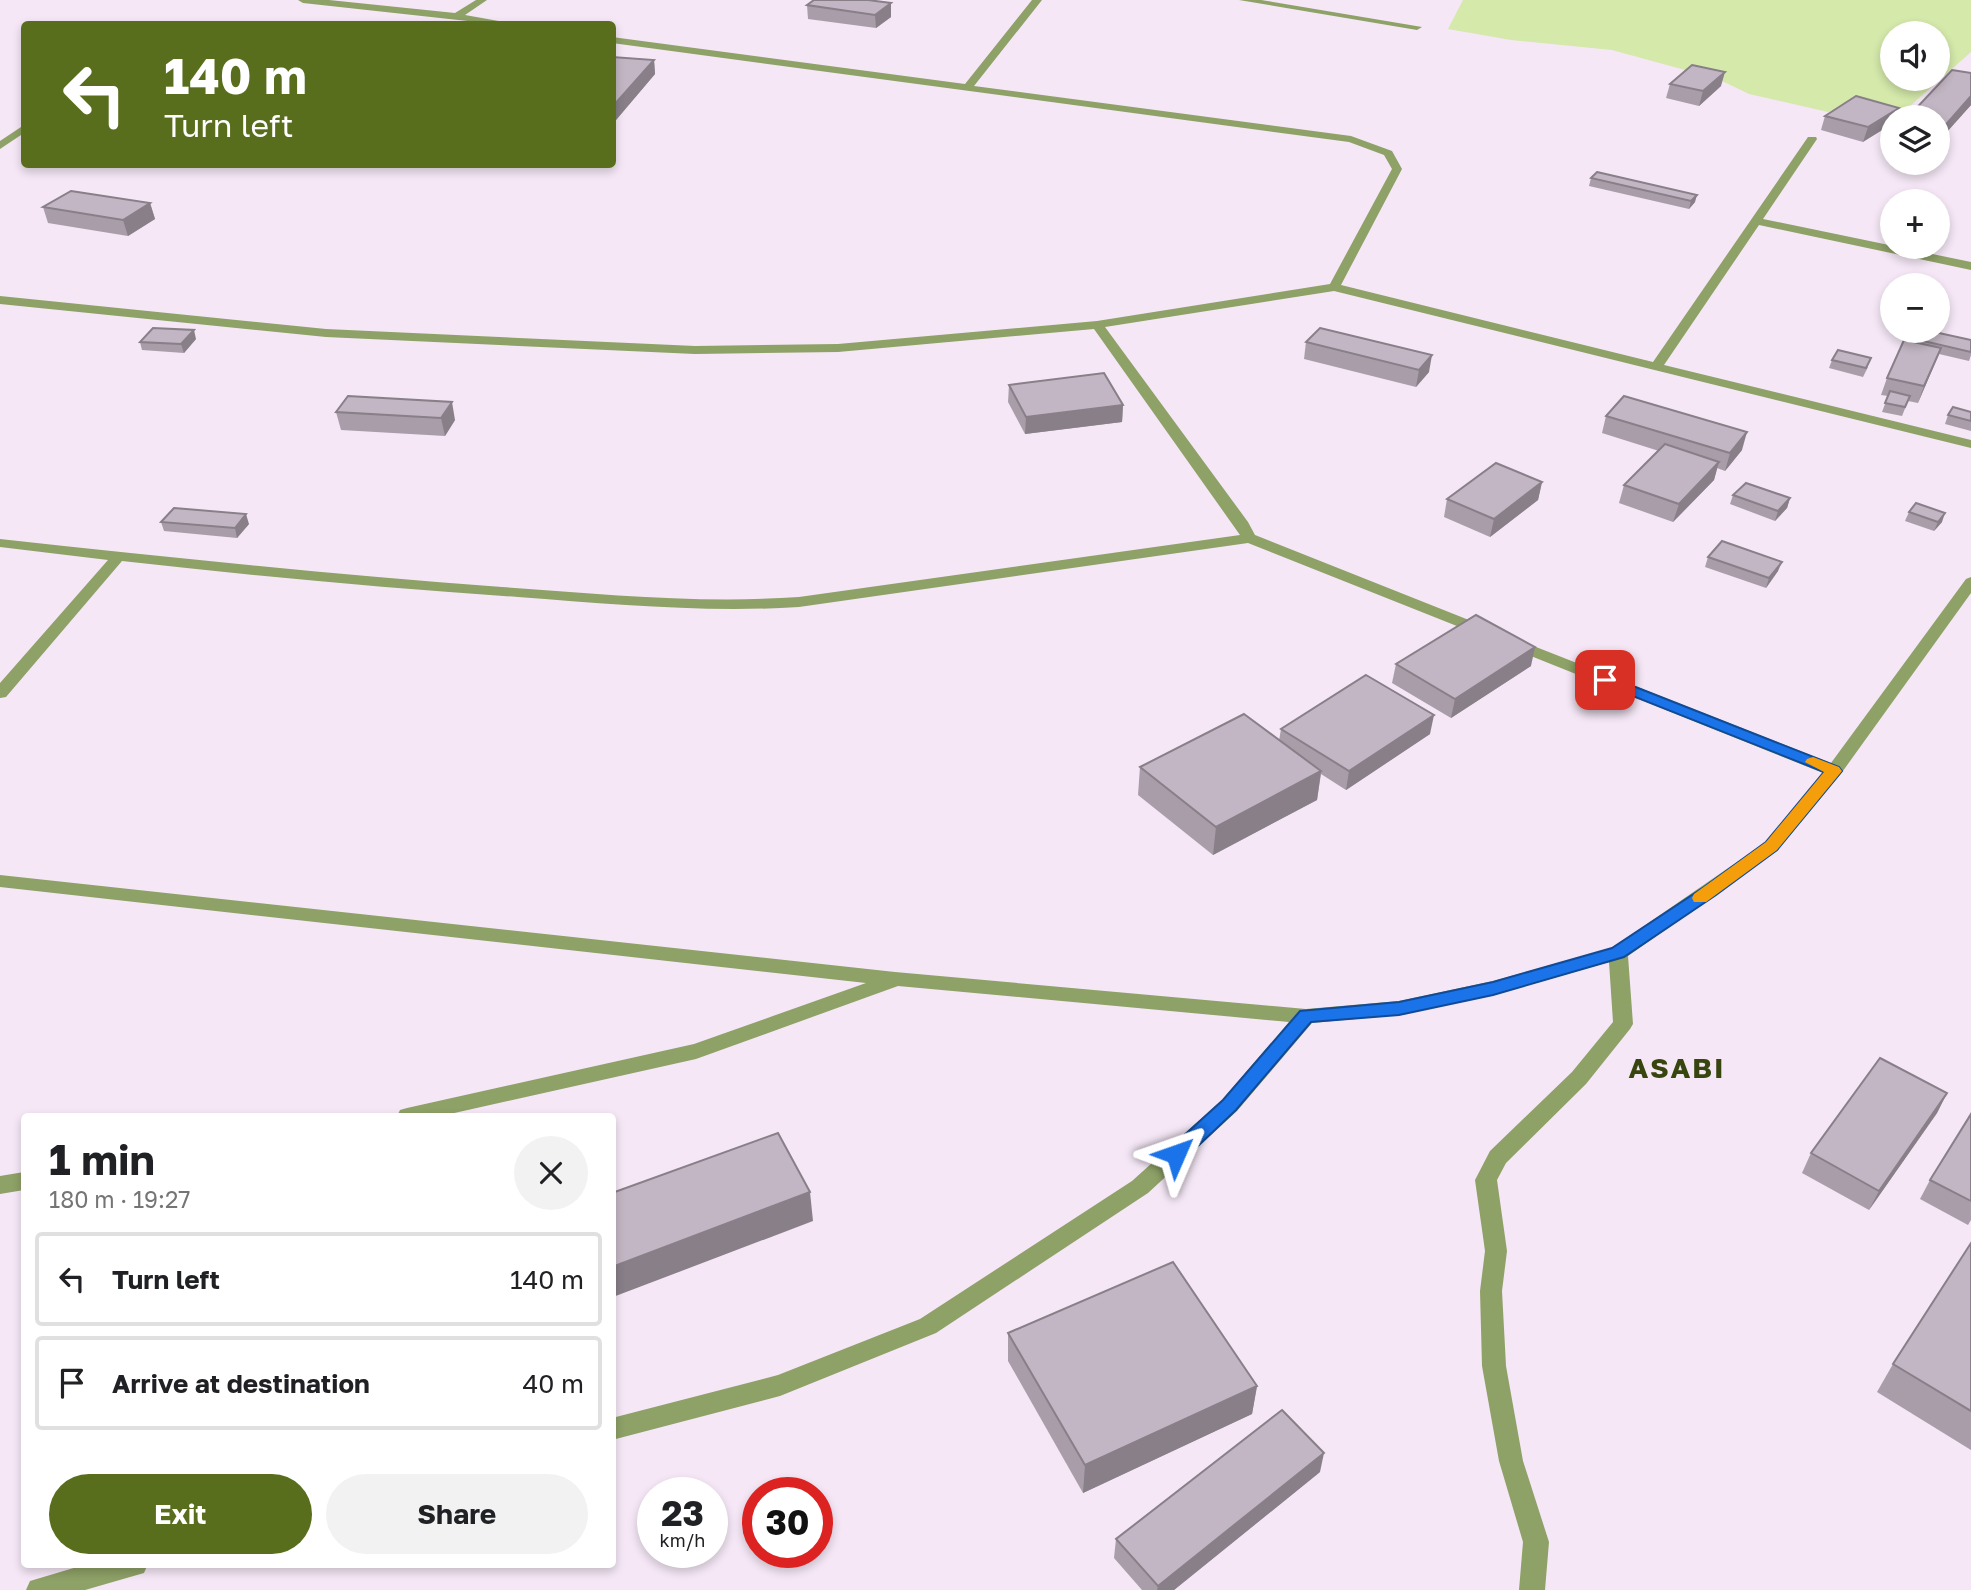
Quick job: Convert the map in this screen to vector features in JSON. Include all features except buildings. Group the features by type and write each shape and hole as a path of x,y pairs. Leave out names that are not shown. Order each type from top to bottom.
{"street":[{"path":"303,0 491,21"},
{"path":"457,16 482,0"},
{"path":"969,86 1037,0"},
{"path":"1244,0 1417,27"},
{"path":"616,41 1351,139 1388,153 1397,169 1334,287"},
{"path":"0,131 21,130"},
{"path":"0,146 21,131"},
{"path":"1657,366 1812,139"},
{"path":"1756,220 1971,266"},
{"path":"0,300 326,333 695,350 838,348 1097,325 1334,287 1971,444"},
{"path":"1097,325 1243,525 1249,538"},
{"path":"0,543 400,584 696,605 752,606 799,602 1249,538 1834,771"},
{"path":"0,693 118,557"},
{"path":"0,881 895,979 1306,1016 1399,1008 1493,988 1618,953 1717,887 1772,846 1834,771 1971,582"},
{"path":"1532,1590 1536,1542 1511,1461 1494,1366 1491,1291 1496,1251 1486,1180 1498,1157 1579,1078 1623,1024 1618,953"},
{"path":"420,1113 696,1051 895,979"},
{"path":"616,1428 780,1385 928,1326 1140,1187 1230,1105 1306,1016"},
{"path":"0,1185 21,1182"},
{"path":"39,1590 77,1585 124,1568"}],"green space":[{"path":"1463,0 1971,0 1971,52 1950,71 1950,21 1880,21 1880,91 1927,91 1911,105 1880,105 1880,110 1848,105 1828,112 1749,94 1718,79 1612,50 1511,40 1448,29"}],"slow traffic":[{"path":"1700,898 1772,846 1834,771 1813,762"}],"district":[{"name":"ASABI","path":"1677,1067"}],"route":[{"path":"1176,1154 1230,1105 1306,1016 1399,1008 1493,988 1618,953 1772,846 1834,771 1605,680"}]}
